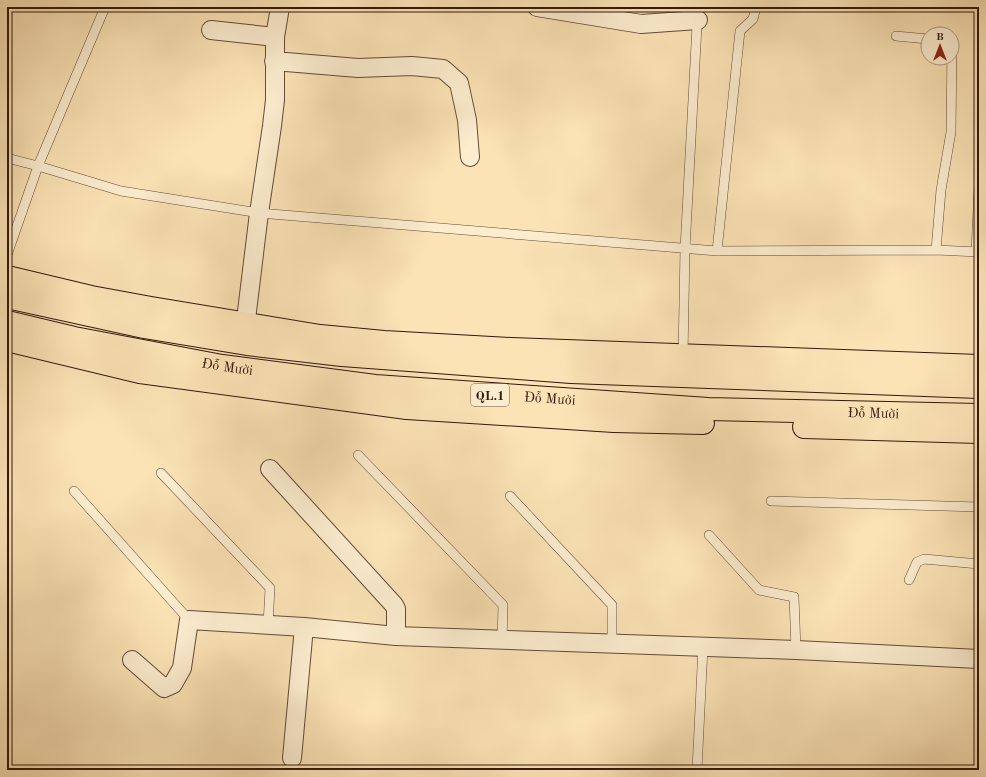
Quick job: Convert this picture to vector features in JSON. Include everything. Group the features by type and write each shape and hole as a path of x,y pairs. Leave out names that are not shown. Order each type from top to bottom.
{"highway":[{"name":"Đỗ Mười","path":"7,277 244,333"},
{"name":"Đỗ Mười","path":"7,297 144,327 320,336 384,342 511,349 683,366 979,387"},
{"name":"Đỗ Mười","path":"7,322 74,338 222,366 375,386 708,409 979,415"},
{"name":"Đỗ Mười","path":"7,340 140,372 406,408 614,421 979,432"},
{"name":"Đỗ Mười","path":"683,366 979,366"}],"street":[{"path":"244,333 275,100 275,37 280,7"},
{"path":"537,7 641,24 698,13"},
{"path":"211,30 275,37"},
{"path":"274,61 358,68 412,66 443,69 459,83 467,120 470,157"},
{"path":"270,469 394,605 396,609 396,636"},
{"path":"132,660 164,688 173,684 182,668 189,620 304,627 396,636 612,645 796,650 979,659"},
{"path":"292,758 304,627"}],"lane":[{"path":"7,255 38,166 105,7"},
{"path":"717,251 740,31 753,18 756,7"},
{"path":"683,366 685,249 698,13"},
{"path":"896,36 920,38"},
{"path":"936,250 941,190 950,132 951,66"},
{"path":"7,158 120,190 259,214 717,251 936,250 977,252 979,187"},
{"path":"358,455 503,605 502,640"},
{"path":"161,473 270,588 268,625"},
{"path":"74,492 189,620"},
{"path":"510,496 612,605 612,645"},
{"path":"771,501 979,507"},
{"path":"709,535 760,590 794,597 796,650"},
{"path":"909,580 917,562 924,559 979,564"},
{"path":"697,770 703,647"}]}
